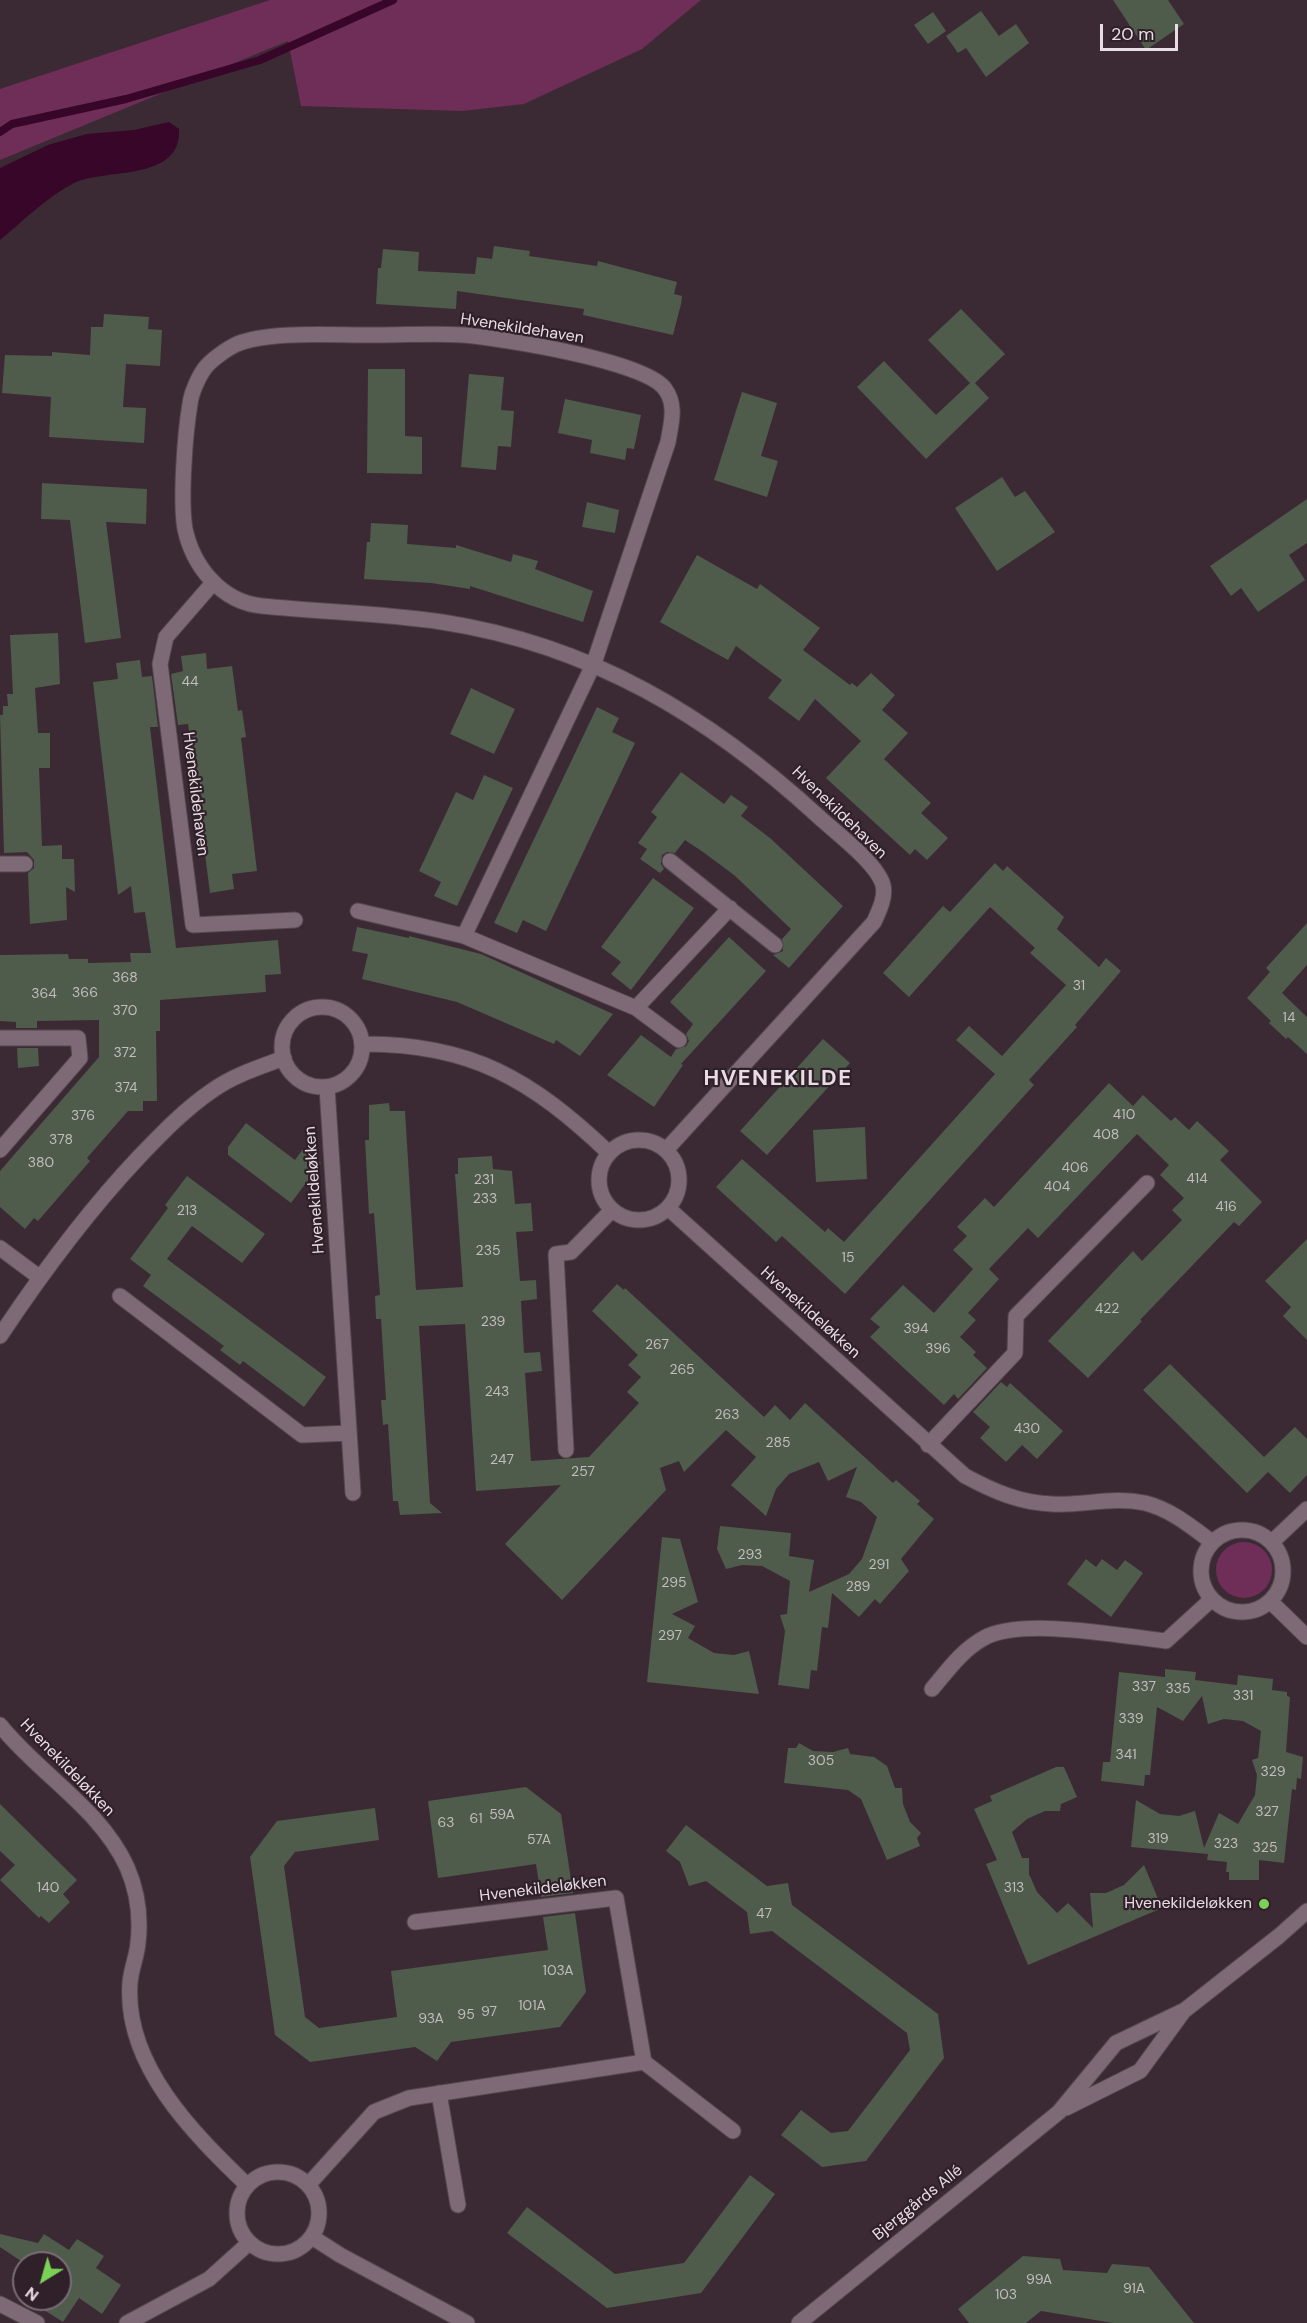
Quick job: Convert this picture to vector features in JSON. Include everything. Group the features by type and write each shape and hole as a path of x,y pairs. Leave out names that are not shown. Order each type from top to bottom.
{"street":[{"name":"Hvenekildehaven","path":"464,936 594,663 669,442 673,408 664,386 635,370 549,348 462,335 279,336 236,345 206,367 190,399 182,515 190,551 213,584 251,605 333,610 442,622 505,635 594,663 641,686 738,747 783,784 869,864 883,884 882,903 874,922 666,1150"},
{"name":"Hvenekildehaven","path":"213,584 166,637 160,664 193,926 295,920"},
{"path":"670,861 775,945"},
{"path":"0,864 25,864"},
{"path":"636,1008 730,908"},
{"path":"358,911 464,936 636,1008 679,1040"},
{"path":"333,1009 344,1014 353,1022 362,1044 359,1062 349,1077 327,1087 305,1083 288,1068 282,1046 290,1024 309,1010 333,1009"},
{"path":"0,1038 78,1038 81,1058 0,1150"},
{"path":"362,1044 395,1044 445,1051 493,1066 535,1090 581,1126 609,1153"},
{"path":"0,1336 39,1277 107,1191 175,1120 214,1089 251,1070 284,1058"},
{"name":"Hvenekildeløkken","path":"327,1087 353,1493"},
{"path":"636,1140 655,1143 666,1150 679,1172 676,1198 668,1208 658,1216 634,1221 612,1210 603,1200 598,1176 609,1153 618,1145 636,1140"},
{"path":"928,1445 1015,1353 1016,1316 1147,1183"},
{"name":"Hvenekildeløkken","path":"668,1208 965,1476 1003,1496 1053,1504 1102,1499 1146,1503 1182,1520 1212,1542"},
{"path":"566,1450 555,1254 571,1252 612,1210"},
{"path":"0,1248 39,1277"},
{"path":"120,1296 302,1435 349,1433"},
{"path":"1272,1542 1307,1509"},
{"path":"1235,1530 1261,1534 1272,1542 1279,1553 1283,1578 1270,1600 1260,1608 1234,1611 1212,1599 1205,1588 1202,1564 1212,1542 1235,1530"},
{"path":"932,1689 962,1653 985,1637 1010,1630 1040,1628 1166,1641 1212,1599"},
{"path":"1270,1600 1307,1637"},
{"name":"Hvenekildeløkken","path":"0,1725 99,1824 127,1867 139,1907 138,1942 130,1982 130,2010 139,2048 167,2097 213,2153 247,2185"},
{"name":"Hvenekildeløkken","path":"415,1922 616,1898 644,2062"},
{"name":"Bjerggårds Allé","path":"799,2323 1059,2112 1116,2043 1185,2010 1307,1911"},
{"name":"Bjerggårds Allé","path":"1059,2112 1140,2071 1185,2010"},
{"path":"308,2184 374,2112 409,2098 644,2062 733,2132"},
{"path":"439,2093 458,2205"},
{"path":"277,2172 294,2175 308,2184 316,2196 319,2210 318,2224 312,2236 299,2249 282,2254 264,2252 249,2243 240,2230 236,2215 238,2199 247,2185 260,2175 277,2172"},
{"path":"312,2236 340,2255 467,2323"},
{"path":"128,2323 209,2279 249,2243"},
{"path":"0,2304 37,2323"}],"shaded area":[{"path":"270,0 701,0 642,49 524,104 462,111 301,106 288,41 0,160 0,89"},
{"path":"169,122 179,129 177,146 168,158 139,170 74,183 45,202 0,240 0,168 48,145 87,134 134,130"},
{"path":"1239,1542 1249,1542 1264,1550 1270,1559 1272,1570 1270,1581 1264,1590 1249,1598 1239,1598 1228,1593 1221,1586 1216,1575 1216,1565 1221,1554 1228,1547"}],"building":[{"path":"1113,0 1168,0 1184,24 1146,50"},
{"path":"981,11 999,36 1016,24 1029,43 986,77 966,48 958,53 946,36"},
{"path":"933,12 946,31 928,44 914,25"},
{"path":"494,246 530,251 529,256 597,266 598,261 677,282 674,294 682,296 673,335 583,315 584,309 457,291 456,309 376,304 378,268 381,268 383,249 419,252 418,271 475,274 477,257 492,259"},
{"path":"961,309 1005,354 975,383 989,398 926,459 857,387 884,361 936,415 970,383 928,340"},
{"path":"104,314 149,317 148,329 162,330 160,366 126,364 123,407 146,408 144,443 49,437 51,397 2,393 5,355 52,356 52,352 90,355 91,327 103,327"},
{"path":"368,369 405,369 405,436 422,437 422,474 367,473"},
{"path":"469,374 504,377 501,410 514,411 511,447 498,446 496,470 461,467"},
{"path":"742,392 777,403 761,456 778,461 767,497 714,480"},
{"path":"565,399 641,415 634,449 627,448 625,460 590,453 592,440 558,433"},
{"path":"1002,477 1015,497 1025,491 1055,532 997,571 955,508"},
{"path":"42,483 147,489 146,524 106,522 121,638 85,643 70,520 41,519"},
{"path":"1307,499 1307,543 1289,555 1305,580 1258,612 1241,588 1231,596 1210,566"},
{"path":"587,502 619,510 615,533 582,527"},
{"path":"371,523 408,525 407,544 456,548 456,545 511,562 513,554 538,561 535,569 593,591 583,622 470,586 470,589 431,583 364,579"},
{"path":"697,555 757,589 760,584 820,628 803,650 850,685 852,683 857,687 871,673 895,695 882,710 908,733 884,759 931,803 921,813 948,838 927,860 915,849 910,855 826,778 861,741 815,699 799,721 768,698 782,680 736,646 728,660 660,622"},
{"path":"58,633 60,684 35,688 38,733 50,733 50,768 39,768 42,846 62,845 62,859 74,859 75,892 66,887 67,920 30,924 28,873 34,868 34,860 27,852 4,853 0,715 3,715 3,706 8,706 7,694 13,694 10,635"},
{"path":"206,653 207,669 232,666 238,711 242,710 246,737 241,738 257,871 232,874 234,889 210,893 188,724 178,725 171,674 183,671 181,656"},
{"path":"140,660 142,677 152,676 158,727 150,727 176,948 278,940 281,974 265,975 266,992 160,1000 160,1031 156,1031 157,1101 143,1101 143,1111 128,1111 87,1158 90,1161 38,1221 34,1218 25,1229 0,1207 0,1171 99,1057 99,1020 37,1021 37,1028 16,1028 16,1022 0,1021 0,955 68,954 69,959 88,959 88,963 131,962 130,953 151,953 145,912 134,913 131,886 118,895 93,682 118,679 116,663"},
{"path":"471,688 515,709 494,754 450,734"},
{"path":"597,707 619,718 612,732 635,743 546,931 523,920 517,933 494,923"},
{"path":"681,772 724,804 731,795 748,807 741,816 770,838 843,906 789,968 773,955 783,951 782,939 791,929 734,875 703,852 685,840 675,853 667,852 662,855 661,864 664,869 660,873 640,859 647,849 638,843 657,817 651,812"},
{"path":"484,775 513,788 457,906 434,896 441,882 419,871 456,792 473,800"},
{"path":"995,863 1003,871 1007,866 1064,917 1057,929 1099,967 1106,958 1121,971 1075,1025 1077,1027 1029,1080 1034,1085 845,1294 782,1236 776,1242 716,1187 742,1159 825,1232 828,1228 844,1242 995,1074 956,1040 969,1026 1002,1056 1066,985 1030,953 1035,948 990,907 909,997 883,973 943,906 950,912"},
{"path":"653,878 694,908 631,990 611,974 621,962 601,947"},
{"path":"1307,923 1307,965 1282,993 1307,1017 1307,1054 1288,1037 1286,1039 1247,998 1270,972 1266,968"},
{"path":"357,927 409,938 409,936 481,954 613,1014 580,1056 556,1040 554,1044 457,1002 362,979 368,954 352,951"},
{"path":"729,937 766,971 681,1064 683,1065 654,1107 607,1075 641,1035 671,1057 676,1049 686,1046 689,1041 686,1034 693,1024 670,1002"},
{"path":"823,1039 850,1063 767,1155 740,1131"},
{"path":"17,1048 38,1048 39,1066 18,1068"},
{"path":"1109,1083 1133,1106 1143,1095 1171,1121 1175,1117 1189,1130 1197,1121 1229,1151 1220,1160 1262,1202 1239,1226 1234,1222 1088,1378 1048,1341 1133,1251 1142,1261 1182,1220 1172,1210 1184,1198 1160,1175 1169,1165 1137,1134 1038,1238 1028,1228 989,1269 999,1279 968,1313 976,1320 960,1337 976,1352 973,1355 987,1368 958,1399 954,1394 944,1405 870,1337 880,1327 870,1319 903,1285 934,1313 973,1269 953,1250 967,1236 957,1227 985,1198 994,1207"},
{"path":"389,1103 390,1111 405,1111 416,1290 463,1287 455,1174 458,1174 458,1158 492,1156 493,1169 512,1171 515,1204 531,1203 533,1231 516,1232 520,1281 536,1280 537,1299 521,1301 524,1353 540,1352 542,1371 525,1373 531,1461 589,1457 639,1403 627,1392 641,1377 628,1365 638,1355 592,1311 617,1284 624,1290 625,1288 764,1417 775,1405 790,1420 805,1403 893,1483 896,1480 920,1501 917,1504 934,1519 901,1559 909,1571 880,1604 875,1599 859,1617 832,1593 828,1628 822,1627 817,1671 811,1670 809,1689 778,1685 785,1631 780,1615 787,1614 790,1581 762,1566 742,1565 726,1569 717,1549 720,1526 791,1533 789,1556 814,1560 809,1592 849,1574 862,1559 877,1517 861,1502 846,1497 857,1467 828,1481 819,1462 789,1474 776,1489 766,1516 731,1485 756,1457 726,1430 684,1472 679,1461 660,1468 666,1490 562,1600 505,1544 561,1485 476,1491 465,1324 419,1326 430,1503 442,1513 400,1515 398,1501 393,1501 388,1424 383,1425 381,1400 386,1400 381,1319 376,1319 375,1296 380,1295 374,1213 369,1214 365,1140 369,1140 369,1105"},
{"path":"246,1123 295,1160 303,1149 321,1163 291,1203 228,1155 228,1147"},
{"path":"865,1127 867,1179 816,1182 813,1130"},
{"path":"187,1176 265,1234 242,1263 192,1226 167,1259 326,1377 304,1407 243,1361 240,1365 220,1350 224,1346 143,1286 151,1275 130,1259 168,1208 165,1205"},
{"path":"1307,1239 1307,1340 1283,1316 1291,1307 1265,1281"},
{"path":"1170,1364 1264,1457 1295,1427 1307,1439 1307,1475 1290,1493 1268,1472 1247,1493 1143,1390"},
{"path":"1001,1382 1007,1387 1010,1383 1063,1431 1037,1459 1022,1445 1006,1462 980,1438 990,1427 973,1412"},
{"path":"662,1537 680,1539 698,1602 672,1614 695,1626 688,1638 714,1653 734,1655 749,1651 759,1694 647,1682"},
{"path":"1086,1559 1096,1567 1102,1559 1117,1570 1125,1560 1143,1573 1111,1617 1067,1584"},
{"path":"1165,1669 1196,1672 1195,1680 1237,1685 1238,1675 1273,1679 1272,1690 1287,1692 1287,1696 1290,1697 1286,1752 1303,1757 1301,1779 1297,1778 1296,1790 1292,1789 1284,1863 1259,1860 1259,1880 1229,1880 1229,1872 1226,1872 1227,1862 1207,1860 1208,1854 1131,1847 1136,1800 1160,1814 1179,1816 1195,1811 1204,1848 1219,1813 1238,1824 1255,1795 1257,1775 1252,1760 1258,1758 1261,1731 1243,1721 1224,1719 1208,1724 1202,1696 1183,1721 1157,1707 1150,1775 1145,1775 1144,1786 1101,1781 1103,1762 1110,1762 1119,1672 1165,1677"},
{"path":"799,1743 813,1751 833,1752 848,1748 850,1754 874,1757 887,1766 895,1788 902,1788 903,1804 910,1822 921,1833 917,1838 920,1846 887,1860 861,1799 848,1790 784,1783 788,1748 796,1748"},
{"path":"1056,1767 1064,1767 1077,1797 1061,1804 1060,1811 1045,1811 1027,1819 1012,1832 1022,1858 1029,1858 1029,1874 1037,1892 1057,1913 1068,1903 1093,1928 1090,1893 1106,1893 1124,1885 1144,1865 1162,1908 1028,1965 986,1864 997,1860 974,1809 992,1801 990,1796"},
{"path":"526,1787 561,1814 573,1893 541,1897 536,1864 438,1878 428,1801"},
{"path":"0,1804 77,1880 63,1894 70,1902 49,1923 41,1916 39,1918 0,1880 15,1865 0,1851"},
{"path":"375,1808 379,1840 295,1852 284,1866 305,2017 319,2028 397,2017 391,1971 548,1950 543,1917 575,1913 586,1992 560,2027 451,2042 437,2061 415,2047 310,2062 275,2035 250,1857 277,1821"},
{"path":"686,1825 767,1886 788,1883 792,1905 938,2014 944,2058 866,2161 822,2167 781,2135 801,2110 831,2133 848,2131 910,2050 907,2033 772,1931 750,1934 747,1912 706,1881 689,1886 680,1862 666,1851"},
{"path":"750,2175 775,2194 701,2293 607,2308 507,2233 527,2207 615,2274 684,2263"},
{"path":"0,2234 38,2243 44,2234 69,2250 77,2239 104,2256 96,2268 121,2285 102,2314 79,2298 72,2308 72,2251 12,2251 12,2255 0,2247"},
{"path":"1023,2256 1060,2259 1063,2270 1107,2273 1112,2264 1149,2267 1194,2323 1113,2323 1041,2311 1026,2323 969,2323 958,2309"},
{"path":"46,2311 70,2311 63,2322"}],"waterway":[{"path":"0,132 12,124 126,99 260,60 393,0"}],"place":[{"name":"Hvenekildeløkken","path":"1264,1904"}],"district":[{"name":"HVENEKILDE","path":"778,1079"}]}
